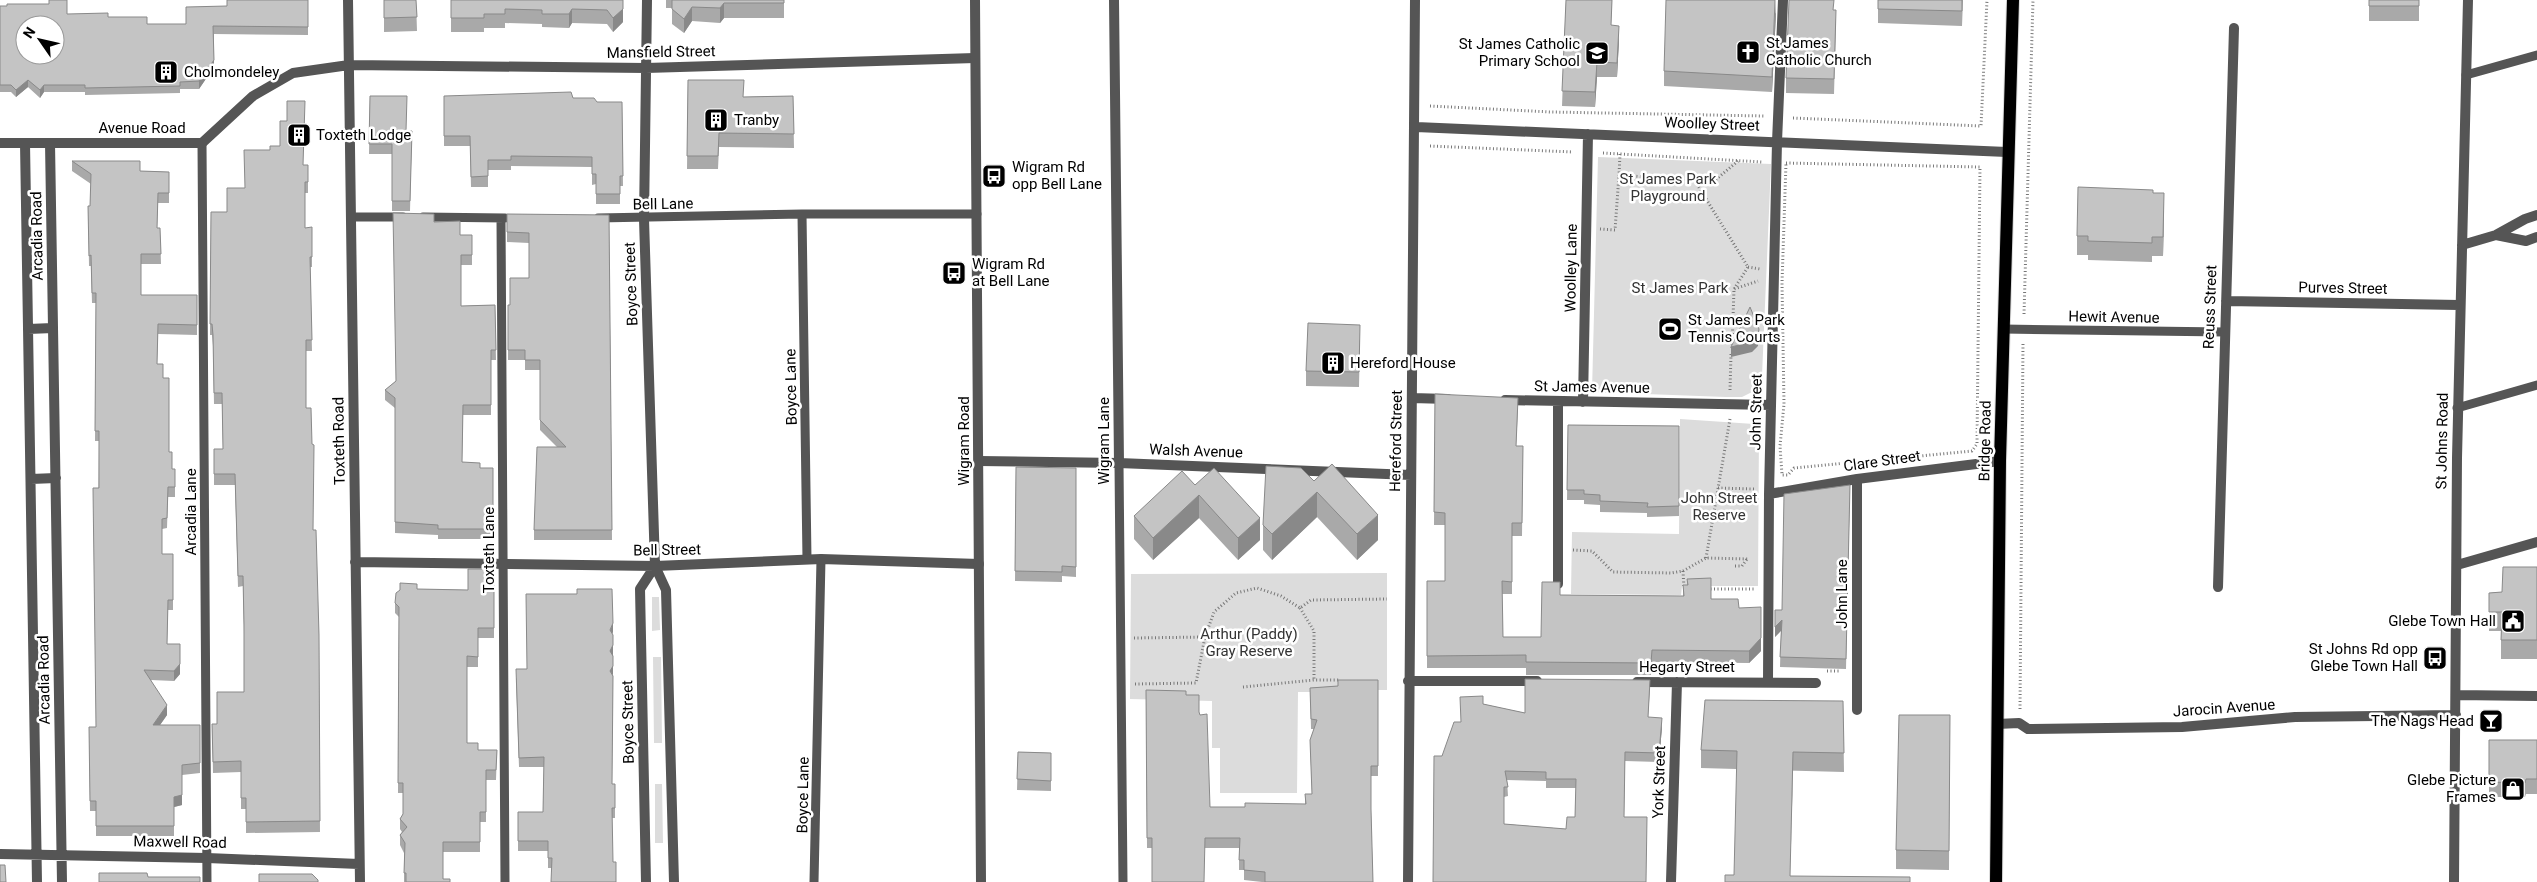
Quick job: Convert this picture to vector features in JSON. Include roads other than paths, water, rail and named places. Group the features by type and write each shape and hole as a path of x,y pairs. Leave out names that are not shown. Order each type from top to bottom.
{"main road":[{"name":"Bridge Road","path":"1996,882 2000,461 2012,0"}],"street":[{"name":"Toxteth Road","path":"348,0 360,882"},
{"name":"Boyce Street","path":"646,0 644,219 655,566 666,590 674,882"},
{"name":"Wigram Road","path":"974,0 980,461 981,882"},
{"name":"Wigram Lane","path":"1114,0 1119,463"},
{"name":"Hereford Street","path":"1408,882 1408,680 1416,127 1415,0"},
{"name":"John Street","path":"1768,682 1765,491 1771,405 1777,142 1783,0"},
{"name":"St Johns Road","path":"2454,882 2457,408 2468,0"},
{"name":"Reuss Street","path":"2218,587 2234,28"},
{"name":"Mansfield Street","path":"349,65 646,68 975,58"},
{"name":"Avenue Road","path":"0,143 202,143 253,96 293,73 349,65"},
{"name":"Woolley Street","path":"1416,127 2007,152"},
{"name":"Woolley Lane","path":"1583,402 1588,134"},
{"name":"Arcadia Road","path":"25,143 37,882"},
{"name":"Arcadia Road","path":"50,143 62,882"},
{"path":"2462,245 2496,235 2525,218 2537,215"},
{"path":"2496,235 2526,241 2537,238"},
{"name":"Purves Street","path":"2226,301 2459,305"},
{"path":"28,329 53,328"},
{"path":"1412,398 1462,399"},
{"name":"St James Avenue","path":"1490,400 1771,405"},
{"path":"1558,401 1558,584"},
{"name":"Walsh Avenue","path":"980,461 1119,463 1411,475"},
{"name":"Clare Street","path":"1765,491 2000,461"},
{"path":"31,479 56,478"},
{"name":"John Lane","path":"1857,479 1857,710"},
{"path":"2456,565 2537,542"},
{"name":"Bell Street","path":"355,562 655,566 821,559 979,564"},
{"name":"Boyce Street","path":"646,882 640,589 655,566"},
{"path":"1408,680 1549,682"},
{"name":"Hegarty Street","path":"1628,682 1816,683"},
{"name":"York Street","path":"1671,882 1677,682"},
{"path":"2456,695 2537,696"},
{"name":"Jarocin Avenue","path":"1997,724 2019,722 2028,728 2182,727 2295,717 2456,715"},
{"name":"Maxwell Road","path":"0,854 207,858 359,864"}],"lane":[{"path":"2466,75 2537,54"},
{"name":"Arcadia Lane","path":"202,143 207,882"},
{"name":"Bell Lane","path":"587,218 644,219 802,214 976,214"},
{"name":"Boyce Lane","path":"802,214 807,559"},
{"name":"Toxteth Lane","path":"351,216 506,218 503,564 505,882"},
{"name":"Hewit Avenue","path":"2003,329 2224,332"},
{"path":"2457,408 2537,385"},
{"name":"Wigram Lane","path":"1119,463 1123,882"},
{"name":"Boyce Lane","path":"814,882 821,559"}],"place":[{"name":"St James Catholic Church","path":"1748,52"},
{"name":"St James Catholic Primary School","path":"1597,53"},
{"name":"Cholmondeley","path":"166,72"},
{"name":"Tranby","path":"716,120"},
{"name":"Toxteth Lodge","path":"299,135"},
{"name":"Wigram Rd opp Bell Lane","path":"994,176"},
{"name":"Wigram Rd at Bell Lane","path":"954,273"},
{"name":"St James Park Tennis Courts","path":"1670,329"},
{"name":"Hereford House","path":"1333,363"},
{"name":"Glebe Town Hall","path":"2513,621"},
{"name":"St Johns Rd opp Glebe Town Hall","path":"2435,658"},
{"name":"The Nags Head","path":"2491,721"},
{"name":"Glebe Picture Frames","path":"2513,789"}],"park label":[{"name":"St James Park Playground","path":"1668,188"},
{"name":"St James Park","path":"1680,288"},
{"name":"John Street Reserve","path":"1719,506"},
{"name":"Arthur (Paddy) Gray Reserve","path":"1249,642"}]}
